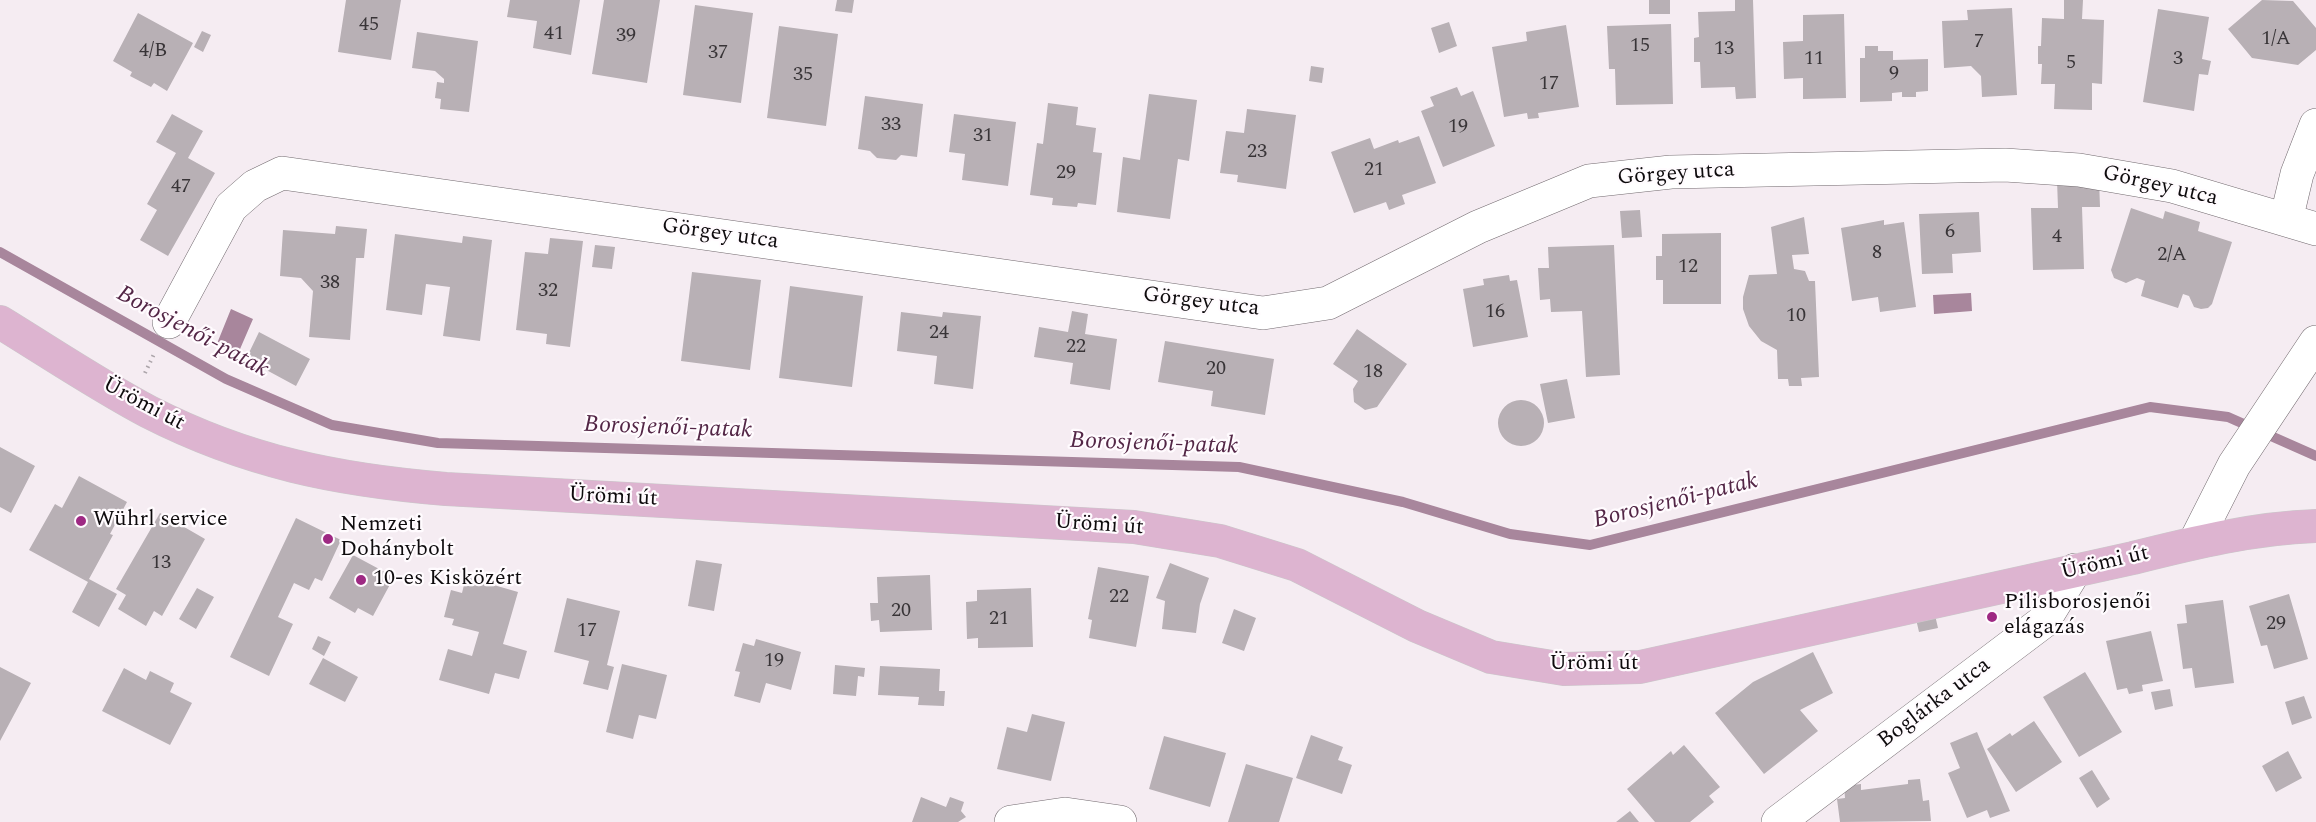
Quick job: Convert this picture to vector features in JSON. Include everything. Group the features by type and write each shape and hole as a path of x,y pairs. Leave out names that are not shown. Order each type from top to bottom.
{"main road":[{"name":"Ürömi út","path":"0,322 149,412 231,447 310,471 378,483 446,489 1134,527 1220,541 1297,565 1417,626 1491,657 1564,669 1640,667 2195,542 2289,527 2316,526"}],"street":[{"name":"Görgey utca","path":"169,322 231,207 255,186 282,172 1263,313 1328,303 1478,227 1536,201 1589,181 1671,172 2005,165 2079,170 2172,186 2301,225 2297,174 2316,125"},
{"path":"2195,542 2234,465 2316,342"},
{"name":"Boglárka utca","path":"1778,822 2043,622 2076,570"},
{"path":"1011,822 1065,814 1120,822"}],"shaded area":[{"path":"1971,293 1972,311 1934,314 1933,295"},
{"path":"231,309 253,319 237,356 216,346"}],"building":[{"path":"346,0 401,0 391,60 338,52"},
{"path":"510,0 580,0 571,55 533,48 537,21 507,17"},
{"path":"604,0 660,0 647,83 592,74"},
{"path":"837,0 854,0 852,13 835,11"},
{"path":"1649,0 1670,0 1670,14 1649,14"},
{"path":"1735,0 1753,0 1756,98 1736,99 1735,87 1701,88 1700,62 1694,62 1694,38 1699,37 1698,12 1735,11"},
{"path":"2064,0 2083,0 2082,19 2104,20 2102,84 2092,83 2092,110 2054,109 2055,84 2041,84 2042,64 2038,64 2038,46 2041,46 2042,18 2064,19"},
{"path":"2262,0 2293,1 2316,28 2316,50 2298,65 2252,58 2228,29"},
{"path":"695,5 753,13 741,103 683,95"},
{"path":"2012,8 2017,95 1982,97 1981,76 1971,66 1944,68 1942,21 1968,20 1967,10"},
{"path":"2158,9 2209,17 2202,59 2211,61 2208,75 2199,74 2194,111 2143,102"},
{"path":"138,13 193,43 167,91 154,83 151,87 130,76 132,72 113,61"},
{"path":"1844,14 1846,98 1803,99 1803,78 1784,79 1783,42 1803,41 1803,15"},
{"path":"1449,22 1457,46 1439,53 1431,28"},
{"path":"1671,24 1673,104 1616,105 1615,69 1609,69 1607,26"},
{"path":"1566,25 1579,107 1538,113 1539,118 1528,119 1527,113 1504,117 1492,47 1527,41 1526,32"},
{"path":"779,26 838,34 826,126 767,118"},
{"path":"202,31 211,35 203,52 194,47"},
{"path":"417,32 478,41 469,112 440,109 441,99 435,98 437,82 444,83 444,79 435,71 412,68"},
{"path":"1865,46 1878,46 1878,51 1893,51 1893,60 1928,59 1928,91 1916,92 1916,97 1902,97 1902,92 1892,93 1892,101 1860,102 1860,58 1865,58"},
{"path":"1311,66 1324,68 1322,83 1309,81"},
{"path":"1457,87 1461,96 1473,91 1495,146 1443,167 1421,111 1434,106 1430,97"},
{"path":"1149,94 1197,100 1189,161 1178,159 1170,219 1117,212 1123,157 1140,160"},
{"path":"865,96 923,104 917,157 901,155 896,160 877,158 870,151 858,149"},
{"path":"1048,103 1078,107 1076,125 1096,128 1093,152 1102,153 1096,205 1078,203 1077,207 1052,205 1053,198 1030,195 1037,143 1043,144"},
{"path":"1247,109 1296,115 1286,189 1237,182 1238,175 1220,173 1226,131 1244,133"},
{"path":"172,114 203,131 188,158 215,173 168,256 140,240 157,210 147,204 176,153 156,142"},
{"path":"954,114 1016,122 1008,186 962,180 965,154 949,152"},
{"path":"1419,136 1436,183 1402,195 1405,204 1389,210 1386,202 1354,213 1331,152 1370,138 1374,149 1398,140 1399,143"},
{"path":"2099,179 2100,207 2082,207 2084,269 2033,270 2031,208 2058,208 2057,180"},
{"path":"2131,208 2163,219 2165,211 2200,222 2198,231 2232,242 2212,304 2208,308 2194,307 2189,296 2183,294 2178,308 2141,296 2145,281 2137,278 2126,283 2114,278 2111,270"},
{"path":"1640,210 1642,237 1622,238 1620,211"},
{"path":"1979,212 1981,252 1952,254 1953,273 1922,274 1919,214"},
{"path":"1804,217 1809,254 1792,255 1794,269 1805,271 1809,281 1815,281 1819,377 1801,378 1802,386 1789,386 1788,379 1778,379 1777,350 1761,341 1749,326 1743,309 1743,297 1749,275 1777,274 1771,227"},
{"path":"1884,220 1884,225 1904,222 1916,307 1880,312 1878,297 1852,301 1841,228"},
{"path":"336,226 367,229 364,258 356,258 350,340 309,337 313,291 301,278 280,276 283,230 335,234"},
{"path":"1721,233 1721,304 1663,304 1663,280 1656,280 1656,256 1662,256 1662,234"},
{"path":"395,234 462,243 463,236 492,240 480,341 443,336 450,287 426,284 422,315 386,310"},
{"path":"550,238 583,241 570,347 546,344 547,334 516,330 525,252 548,254"},
{"path":"595,245 615,247 612,269 592,267"},
{"path":"1614,245 1620,375 1586,377 1582,311 1551,312 1550,299 1540,300 1538,268 1549,268 1548,247"},
{"path":"692,272 761,280 750,370 681,361"},
{"path":"1509,275 1510,281 1517,280 1528,337 1473,347 1463,289 1484,285 1483,279"},
{"path":"790,286 863,296 852,387 779,378"},
{"path":"1072,311 1088,314 1085,334 1117,339 1110,390 1070,384 1073,363 1034,357 1039,327 1068,332"},
{"path":"901,312 942,317 943,312 981,316 973,389 934,384 937,356 897,351"},
{"path":"1357,329 1407,364 1377,407 1365,410 1354,402 1353,389 1358,381 1333,364"},
{"path":"259,332 310,359 296,386 246,359"},
{"path":"1165,341 1274,359 1265,415 1211,406 1213,391 1158,382"},
{"path":"1567,379 1575,418 1548,423 1540,384"},
{"path":"1521,400 1537,407 1544,423 1537,439 1521,446 1505,439 1498,423 1505,407"},
{"path":"0,447 35,466 11,513 0,507"},
{"name":"Wührl service","path":"79,476 127,502 110,534 113,535 89,579 117,594 99,627 72,612 88,582 29,550 55,504 62,508"},
{"path":"160,513 205,539 162,616 154,611 146,626 118,609 126,595 116,589"},
{"path":"296,518 341,540 322,581 315,578 309,590 294,583 278,617 293,624 269,676 230,657"},
{"path":"353,555 394,577 373,616 358,608 355,613 329,598"},
{"path":"696,560 722,564 714,611 688,606"},
{"path":"1170,563 1209,578 1200,604 1196,633 1162,629 1165,601 1156,598"},
{"path":"1098,567 1149,576 1136,647 1089,638 1092,620 1088,619"},
{"path":"930,575 932,630 880,632 879,620 871,621 870,603 878,603 877,577"},
{"path":"466,577 518,592 503,644 527,651 519,679 495,673 489,694 439,680 448,649 472,656 479,632 452,625 454,619 444,617 451,590 462,593"},
{"path":"197,588 214,597 196,629 179,619"},
{"path":"1031,588 1033,647 978,648 978,638 967,639 966,602 977,601 977,590"},
{"path":"2289,594 2308,659 2274,669 2267,645 2261,646 2249,606"},
{"path":"567,598 620,611 607,665 614,667 608,690 583,684 589,661 554,652"},
{"path":"2223,600 2234,683 2195,688 2192,668 2183,669 2177,624 2187,623 2185,605"},
{"path":"1234,609 1256,618 1244,651 1222,643"},
{"path":"1935,615 1938,628 1919,632 1916,619"},
{"path":"2151,631 2163,681 2142,685 2143,691 2129,694 2127,688 2117,690 2106,641"},
{"path":"318,636 331,642 324,656 312,649"},
{"path":"756,639 801,652 791,690 766,683 760,703 734,696 740,672 735,671 743,643 754,646"},
{"path":"1813,652 1833,693 1800,710 1818,731 1764,774 1715,713 1753,682"},
{"path":"323,658 358,677 345,702 309,684"},
{"path":"622,664 667,675 656,719 639,715 633,739 606,732"},
{"path":"835,665 865,668 864,677 858,676 856,696 833,694"},
{"path":"880,666 940,669 939,691 945,691 944,706 918,705 919,697 878,695"},
{"path":"0,667 31,683 0,741"},
{"path":"124,668 146,680 150,671 174,683 170,692 192,703 170,745 102,711"},
{"path":"2085,672 2122,732 2079,757 2043,697"},
{"path":"2170,689 2173,706 2155,710 2151,692"},
{"path":"2304,696 2312,718 2292,725 2285,702"},
{"path":"1032,714 1065,722 1051,781 997,769 1007,727 1027,732"},
{"path":"2034,721 2062,762 2016,792 1987,749 2010,733 2012,736"},
{"path":"1977,732 2010,811 1990,818 1987,810 1967,818 1948,773 1960,768 1950,743"},
{"path":"1311,735 1343,747 1338,760 1352,765 1342,794 1296,778"},
{"path":"1164,736 1226,753 1210,807 1149,789"},
{"path":"1684,745 1720,787 1709,796 1714,802 1690,822 1655,822 1627,789 1671,751 1673,755"},
{"path":"2288,751 2302,778 2276,792 2262,766"},
{"path":"1246,764 1293,778 1279,822 1228,822"},
{"path":"2092,770 2110,799 2097,808 2079,778"},
{"path":"1920,779 1923,801 1929,800 1931,821 1840,822 1837,799 1845,798 1844,786 1861,784 1861,790 1908,784 1908,780"},
{"path":"921,797 946,807 950,797 964,802 961,811 966,817 958,822 912,822"},
{"path":"1630,811 1639,822 1616,822"}],"waterway":[{"name":"Borosjenői-patak","path":"0,252 226,379 332,425 438,443 1239,467 1403,502 1510,534 1590,545 2150,407 2228,417 2316,456"}],"place":[{"name":"Wührl service","path":"81,521"},
{"name":"Nemzeti Dohánybolt","path":"328,539"},
{"name":"10-es Kisközért","path":"361,580"},
{"name":"Pilisborosjenői elágazás","path":"1992,617"}]}
